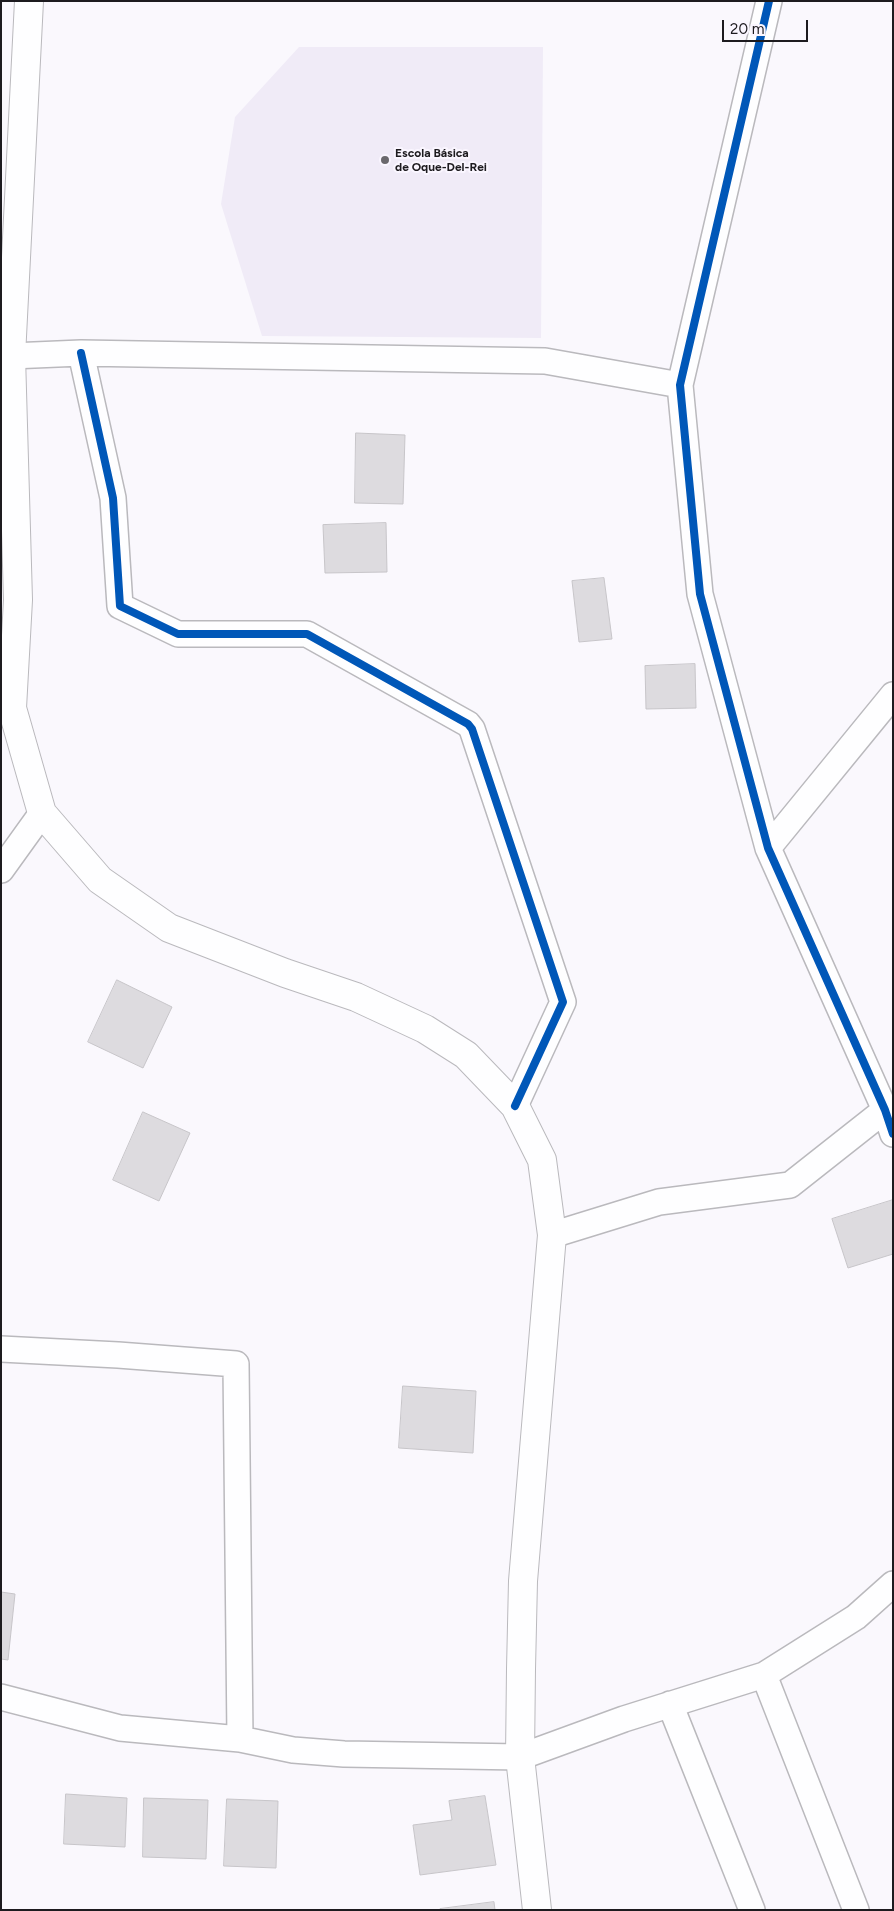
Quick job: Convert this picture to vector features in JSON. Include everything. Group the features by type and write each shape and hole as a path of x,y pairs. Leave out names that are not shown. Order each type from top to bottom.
{"main road":[{"path":"29,1 11,356 18,600 12,708 42,813 100,880 169,928 285,973 356,997 425,1029 466,1056 515,1106 542,1160 552,1235 523,1581 520,1757 537,1910"}],"street":[{"path":"769,1 680,386 700,594 768,848 885,1110 893,1134"},
{"path":"81,353 113,498 120,606 178,634 307,634 472,728 563,1002 515,1106"},
{"path":"11,356 81,353 545,361 680,386"},
{"path":"768,848 893,695"},
{"path":"1,870 42,813"},
{"path":"552,1235 659,1202 790,1185 885,1110"},
{"path":"1,1349 236,1364 240,1739"},
{"path":"1,1697 120,1728 240,1739 293,1750 344,1754 520,1757 624,1719 764,1675 856,1618 893,1584"},
{"path":"764,1675 856,1910"},
{"path":"670,1704 752,1910"}],"shaded area":[{"name":"Escola Básica de Oque-Del-Rei","path":"299,47 543,47 541,338 262,336 221,204 235,117"}],"building":[{"path":"356,433 405,435 403,504 355,503"},
{"path":"386,523 387,572 325,573 323,525"},
{"path":"604,578 612,639 579,642 572,581"},
{"path":"695,664 696,708 646,709 645,666"},
{"path":"117,980 172,1007 143,1068 88,1042"},
{"path":"143,1112 190,1133 159,1201 113,1180"},
{"path":"893,1200 893,1254 848,1268 832,1219"},
{"path":"403,1386 476,1391 473,1453 399,1448"},
{"path":"1,1592 15,1594 8,1660 1,1659"},
{"path":"66,1794 127,1798 125,1847 64,1844"},
{"path":"485,1796 496,1865 420,1875 413,1825 452,1820 449,1801"},
{"path":"144,1798 208,1800 206,1859 143,1857"},
{"path":"227,1799 278,1801 276,1868 224,1866"},
{"path":"494,1902 495,1910 440,1910 440,1909"}],"cycle path":[{"path":"769,1 680,385 700,594 768,848 885,1110 893,1134"},
{"path":"81,353 113,498 120,606 178,634 307,634 468,724 472,729 563,1002 515,1106"}],"place":[{"name":"Escola Básica de Oque-Del-Rei","path":"385,160"}]}
